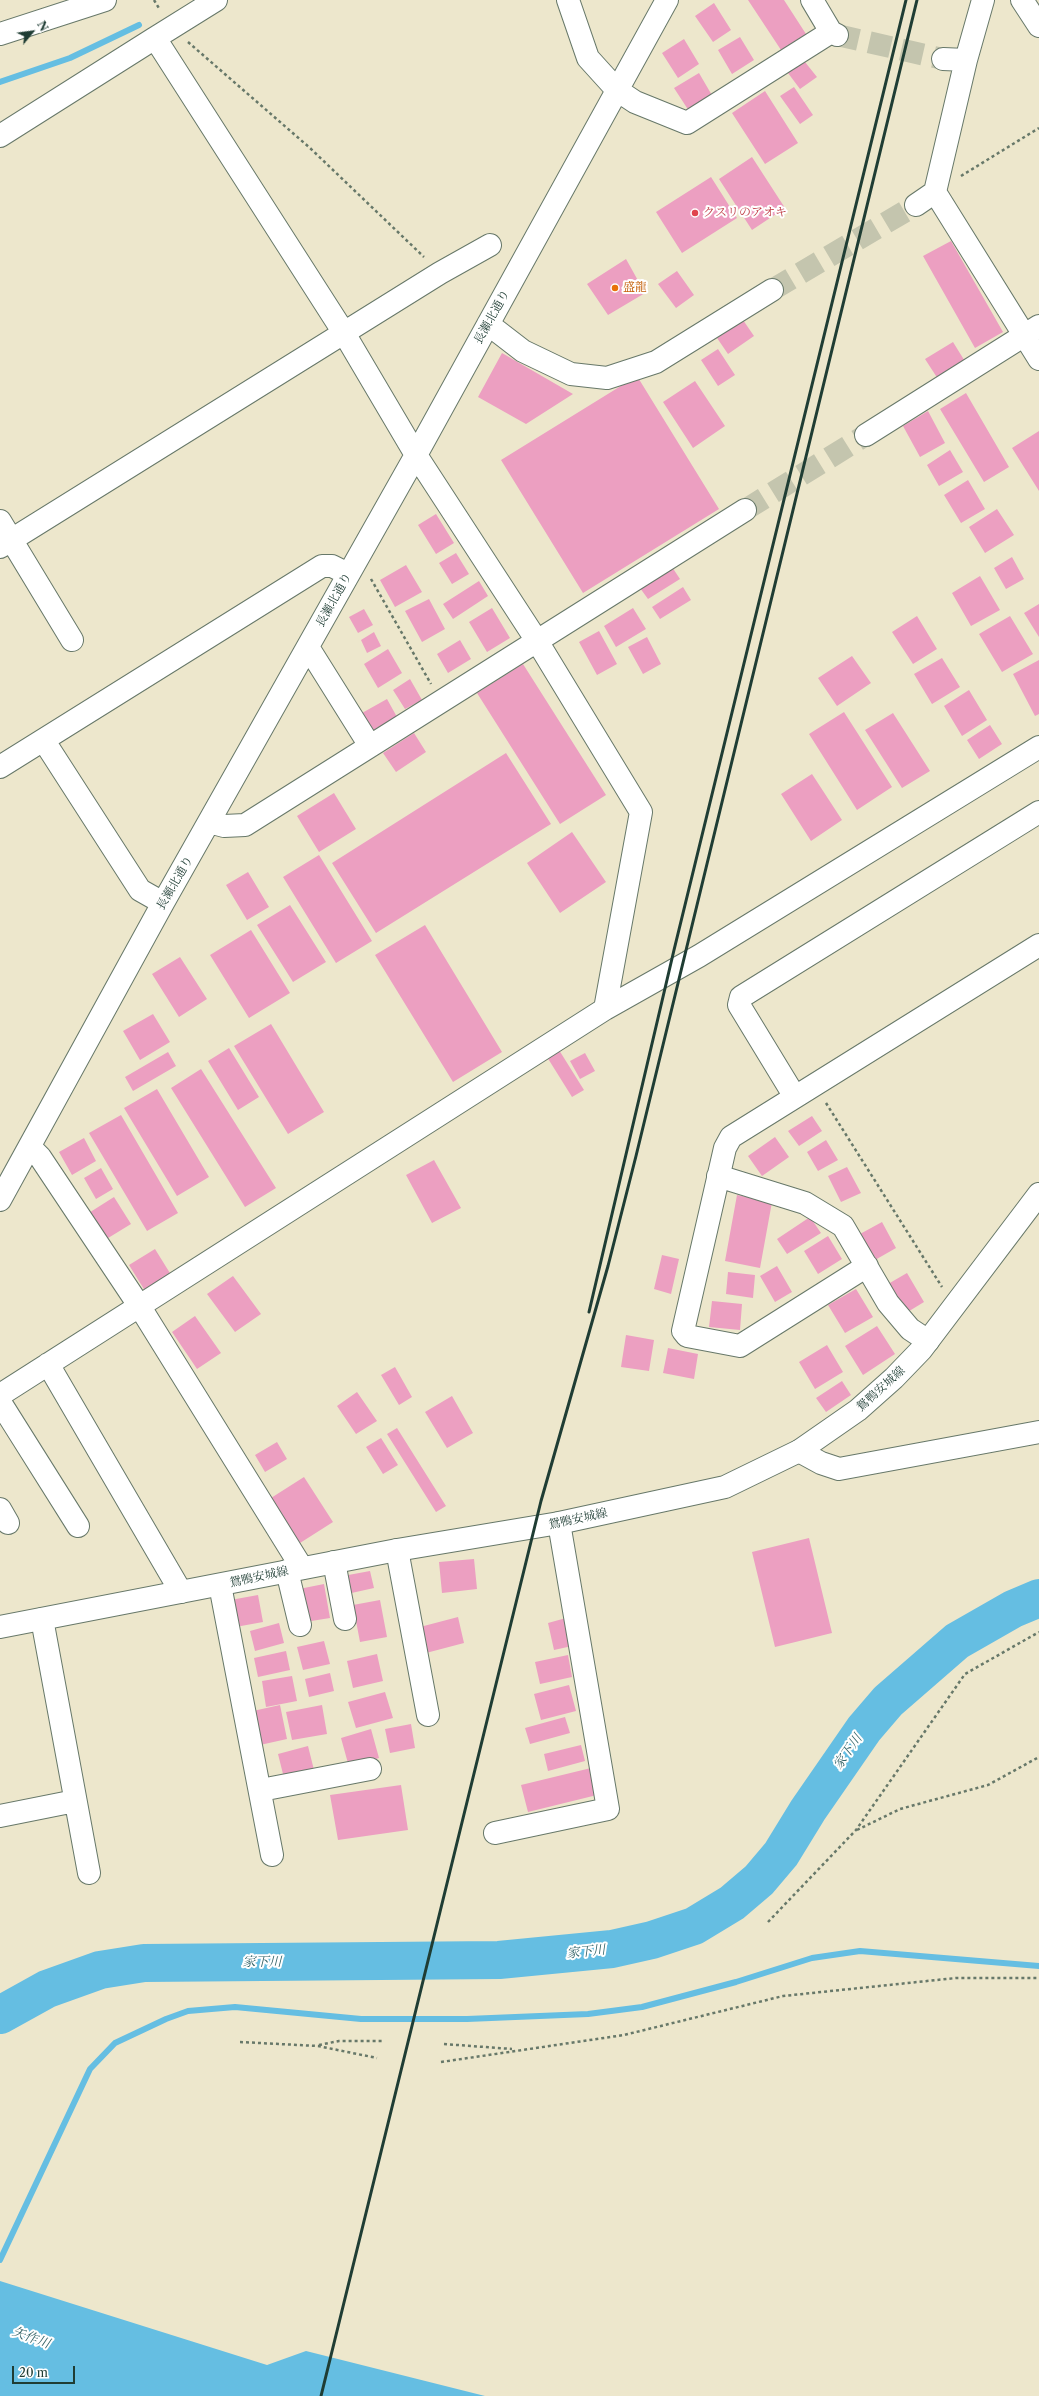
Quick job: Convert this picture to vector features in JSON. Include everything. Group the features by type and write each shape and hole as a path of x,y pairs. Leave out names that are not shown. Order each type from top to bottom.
{"street":[{"path":"0,34 105,0"},
{"path":"0,136 216,0"},
{"path":"568,0 588,58 617,90 634,102 687,123 834,33 812,0"},
{"name":"長瀬北通り","path":"0,1200 163,902 210,822 308,646 358,574 416,455 667,0"},
{"path":"916,204 935,192 966,60 982,0"},
{"path":"1022,0 1039,26"},
{"path":"163,32 416,455 537,642 640,812 605,1009"},
{"path":"943,60 966,60"},
{"path":"935,192 1031,331 1039,359"},
{"path":"6,544 440,273 490,245"},
{"path":"488,324 523,351 571,374 607,378 656,362 772,290"},
{"path":"866,435 1031,331"},
{"path":"210,822 224,826 245,825 440,700 537,642 745,510"},
{"path":"0,521 6,544 72,640"},
{"path":"0,767 44,741 322,566 332,566 358,574"},
{"path":"308,646 370,746"},
{"path":"44,741 140,890 163,902"},
{"path":"0,1395 605,1009 699,956 1039,747"},
{"path":"795,1096 740,1005 741,997 1039,812"},
{"path":"867,1266 740,1346 687,1336 682,1331 725,1148 731,1137 1039,945"},
{"path":"30,1147 40,1157 140,1307 294,1569 300,1625"},
{"path":"718,1176 805,1203 843,1226 888,1303 910,1329 928,1341"},
{"name":"鴛鴨安城線","path":"0,1627 220,1585 294,1569 559,1523 725,1487 799,1451 858,1410 894,1378 928,1341 1039,1194"},
{"path":"48,1364 181,1592"},
{"path":"0,1402 78,1526"},
{"path":"799,1451 821,1463 840,1469 1039,1432"},
{"path":"495,1833 608,1809 559,1523"},
{"path":"397,1550 428,1715"},
{"path":"334,1562 345,1619"},
{"path":"220,1585 261,1790 272,1855"},
{"path":"42,1619 74,1801 89,1873"},
{"path":"261,1790 370,1769"},
{"path":"0,1816 74,1801"}],"path":[{"path":"154,0 163,32 310,148 440,273"},
{"path":"935,192 1039,128"},
{"path":"358,574 440,700"},
{"path":"815,1086 954,1307"},
{"path":"768,1922 856,1830 965,1674 1039,1632"},
{"path":"856,1830 900,1809 988,1785 1039,1757"},
{"path":"442,2062 624,2035 783,1996 956,1978 1039,1978"},
{"path":"318,2046 339,2041 382,2041"},
{"path":"240,2042 318,2046 377,2058"},
{"path":"444,2044 516,2050"}],"water":[{"name":"矢作川","path":"0,2281 267,2365 306,2351 485,2396 0,2396"}],"building":[{"path":"748,0 784,0 806,34 781,50"},
{"path":"714,3 731,30 713,42 695,16"},
{"path":"740,37 754,60 732,74 718,50"},
{"path":"684,39 699,64 678,78 662,53"},
{"path":"801,57 817,77 800,89 785,69"},
{"path":"699,73 713,97 689,111 674,88"},
{"path":"794,87 813,115 800,124 780,96"},
{"path":"765,91 798,143 765,164 732,113"},
{"path":"752,157 785,208 752,230 719,179"},
{"path":"711,177 737,218 682,253 656,212"},
{"path":"951,241 1003,332 975,348 923,256"},
{"path":"626,259 645,293 608,315 587,284"},
{"path":"677,271 694,295 676,308 658,284"},
{"path":"743,320 754,336 728,354 717,338"},
{"path":"953,342 966,363 938,379 925,359"},
{"path":"718,349 735,375 718,386 701,360"},
{"path":"502,353 573,394 526,424 478,397"},
{"path":"637,376 719,509 583,593 501,460"},
{"path":"695,381 725,426 693,448 663,402"},
{"path":"966,393 1009,467 984,482 940,409"},
{"path":"928,411 945,443 920,457 903,426"},
{"path":"1039,431 1039,491 1012,448"},
{"path":"950,450 963,472 939,486 927,465"},
{"path":"968,480 985,509 961,523 944,495"},
{"path":"997,509 1014,535 985,553 969,527"},
{"path":"436,514 454,543 436,554 418,525"},
{"path":"456,553 469,574 452,584 439,563"},
{"path":"1012,557 1024,579 1006,589 994,568"},
{"path":"406,565 422,592 395,607 380,580"},
{"path":"672,567 680,579 648,599 640,588"},
{"path":"980,576 1000,610 971,626 952,593"},
{"path":"479,581 488,596 453,619 443,604"},
{"path":"683,587 691,600 660,619 652,607"},
{"path":"429,599 445,629 422,642 405,611"},
{"path":"1039,604 1039,637 1024,613"},
{"path":"492,608 510,638 487,652 469,622"},
{"path":"633,608 646,629 616,647 604,626"},
{"path":"364,609 373,625 358,633 349,617"},
{"path":"917,616 937,649 913,664 892,632"},
{"path":"1010,616 1033,654 1002,672 979,634"},
{"path":"599,631 617,664 597,675 579,642"},
{"path":"374,632 381,646 367,653 361,640"},
{"path":"647,637 661,664 643,674 628,647"},
{"path":"460,640 471,659 448,673 437,654"},
{"path":"388,649 402,673 378,688 364,664"},
{"path":"852,656 871,683 837,706 818,678"},
{"path":"942,658 960,687 932,704 914,674"},
{"path":"1039,660 1039,714 1035,716 1013,674"},
{"path":"523,664 606,795 560,824 477,693"},
{"path":"410,679 422,700 405,709 393,690"},
{"path":"969,690 987,720 962,736 944,706"},
{"path":"387,699 397,717 372,731 362,713"},
{"path":"844,712 892,787 857,810 809,734"},
{"path":"893,713 930,771 902,788 865,730"},
{"path":"990,725 1002,744 979,759 967,740"},
{"path":"414,733 426,752 396,772 383,753"},
{"path":"506,753 551,824 376,933 332,863"},
{"path":"812,774 842,820 811,841 781,794"},
{"path":"334,793 356,829 319,852 297,816"},
{"path":"572,832 606,882 560,913 527,863"},
{"path":"319,855 372,941 336,963 283,877"},
{"path":"248,872 269,907 247,920 226,885"},
{"path":"290,905 326,962 293,982 257,925"},
{"path":"425,925 502,1052 453,1082 375,955"},
{"path":"251,930 290,993 249,1018 210,955"},
{"path":"180,957 207,999 179,1017 152,974"},
{"path":"153,1014 170,1042 140,1060 123,1031"},
{"path":"271,1024 324,1112 288,1134 234,1046"},
{"path":"229,1048 259,1097 238,1110 208,1061"},
{"path":"559,1050 584,1090 572,1097 547,1057"},
{"path":"168,1052 176,1066 133,1091 125,1077"},
{"path":"585,1053 595,1071 580,1079 570,1061"},
{"path":"201,1069 276,1188 245,1207 171,1088"},
{"path":"157,1089 209,1177 177,1196 124,1108"},
{"path":"121,1115 178,1213 147,1231 89,1133"},
{"path":"812,1116 822,1131 799,1146 788,1131"},
{"path":"775,1137 789,1157 762,1176 748,1156"},
{"path":"84,1138 96,1161 72,1175 59,1152"},
{"path":"826,1140 838,1160 818,1171 807,1152"},
{"path":"434,1160 461,1208 432,1223 406,1175"},
{"path":"847,1167 861,1193 841,1202 828,1176"},
{"path":"101,1168 113,1189 96,1199 84,1178"},
{"path":"737,1195 772,1202 760,1268 725,1261"},
{"path":"114,1197 131,1224 100,1243 84,1216"},
{"path":"810,1217 821,1233 787,1254 777,1239"},
{"path":"882,1222 896,1248 875,1260 860,1234"},
{"path":"828,1236 842,1259 818,1274 804,1251"},
{"path":"155,1249 173,1278 147,1294 129,1265"},
{"path":"662,1255 679,1259 671,1294 654,1289"},
{"path":"777,1266 792,1292 775,1302 760,1276"},
{"path":"728,1272 755,1275 753,1298 726,1294"},
{"path":"907,1273 924,1302 906,1313 888,1284"},
{"path":"233,1276 261,1314 235,1332 207,1294"},
{"path":"856,1289 873,1317 845,1333 828,1305"},
{"path":"712,1301 742,1304 740,1330 709,1327"},
{"path":"195,1316 221,1353 197,1369 172,1332"},
{"path":"877,1326 895,1354 863,1375 845,1346"},
{"path":"626,1335 654,1340 649,1371 621,1367"},
{"path":"827,1345 843,1372 815,1389 799,1362"},
{"path":"668,1348 698,1354 694,1379 663,1373"},
{"path":"395,1367 412,1397 399,1405 381,1375"},
{"path":"842,1381 851,1395 826,1412 816,1398"},
{"path":"357,1392 377,1421 356,1434 337,1406"},
{"path":"452,1396 473,1433 447,1448 425,1412"},
{"path":"397,1428 446,1506 436,1512 387,1434"},
{"path":"381,1438 398,1465 383,1474 366,1447"},
{"path":"277,1442 287,1459 265,1472 255,1455"},
{"path":"304,1477 333,1522 300,1543 271,1498"},
{"path":"809,1538 832,1633 775,1647 752,1552"},
{"path":"474,1559 477,1589 442,1593 439,1562"},
{"path":"370,1571 374,1588 347,1594 343,1576"},
{"path":"324,1584 330,1618 305,1622 299,1589"},
{"path":"258,1595 263,1622 230,1628 225,1601"},
{"path":"380,1600 387,1637 360,1642 353,1605"},
{"path":"458,1617 464,1643 426,1653 420,1627"},
{"path":"566,1618 572,1646 554,1650 548,1623"},
{"path":"279,1623 284,1643 255,1651 250,1631"},
{"path":"324,1641 330,1664 303,1670 297,1647"},
{"path":"286,1651 290,1670 258,1677 254,1658"},
{"path":"377,1654 383,1681 353,1688 347,1661"},
{"path":"568,1655 572,1677 540,1684 535,1662"},
{"path":"330,1673 334,1691 309,1697 305,1679"},
{"path":"292,1676 297,1701 266,1707 262,1681"},
{"path":"569,1685 576,1711 541,1720 534,1694"},
{"path":"385,1692 393,1718 356,1728 348,1702"},
{"path":"280,1705 287,1739 260,1745 253,1711"},
{"path":"322,1705 327,1734 292,1740 286,1712"},
{"path":"565,1717 570,1733 530,1744 525,1728"},
{"path":"411,1724 415,1748 390,1753 385,1729"},
{"path":"371,1729 379,1758 349,1767 341,1738"},
{"path":"581,1745 585,1761 548,1771 544,1754"},
{"path":"308,1746 315,1774 285,1782 278,1754"},
{"path":"591,1768 597,1795 528,1812 521,1785"},
{"path":"401,1785 408,1830 338,1840 330,1795"}],"waterway":[{"path":"0,82 70,58 139,25"},
{"name":"家下川","path":"0,2015 47,1989 100,1970 144,1963 499,1960 612,1949 652,1940 694,1926 732,1903 759,1880 781,1854 808,1810 864,1729 888,1701 957,1641 1013,1609 1039,1598"},
{"path":"0,2260 90,2069 115,2043 166,2019 188,2011 235,2007 361,2019 467,2019 588,2014 642,2007 736,1982 812,1958 860,1951 1039,1966"}],"tunnel":[{"path":"837,35 943,59"},
{"path":"772,290 916,205"},
{"path":"745,510 866,435"}],"railway":[{"path":"589,1312 674,950 906,0"},
{"path":"321,2396 541,1501 608,1266 636,1156 917,0"}],"place":[{"name":"クスリのアオキ","path":"695,213"},
{"name":"盛龍","path":"615,288"}]}
